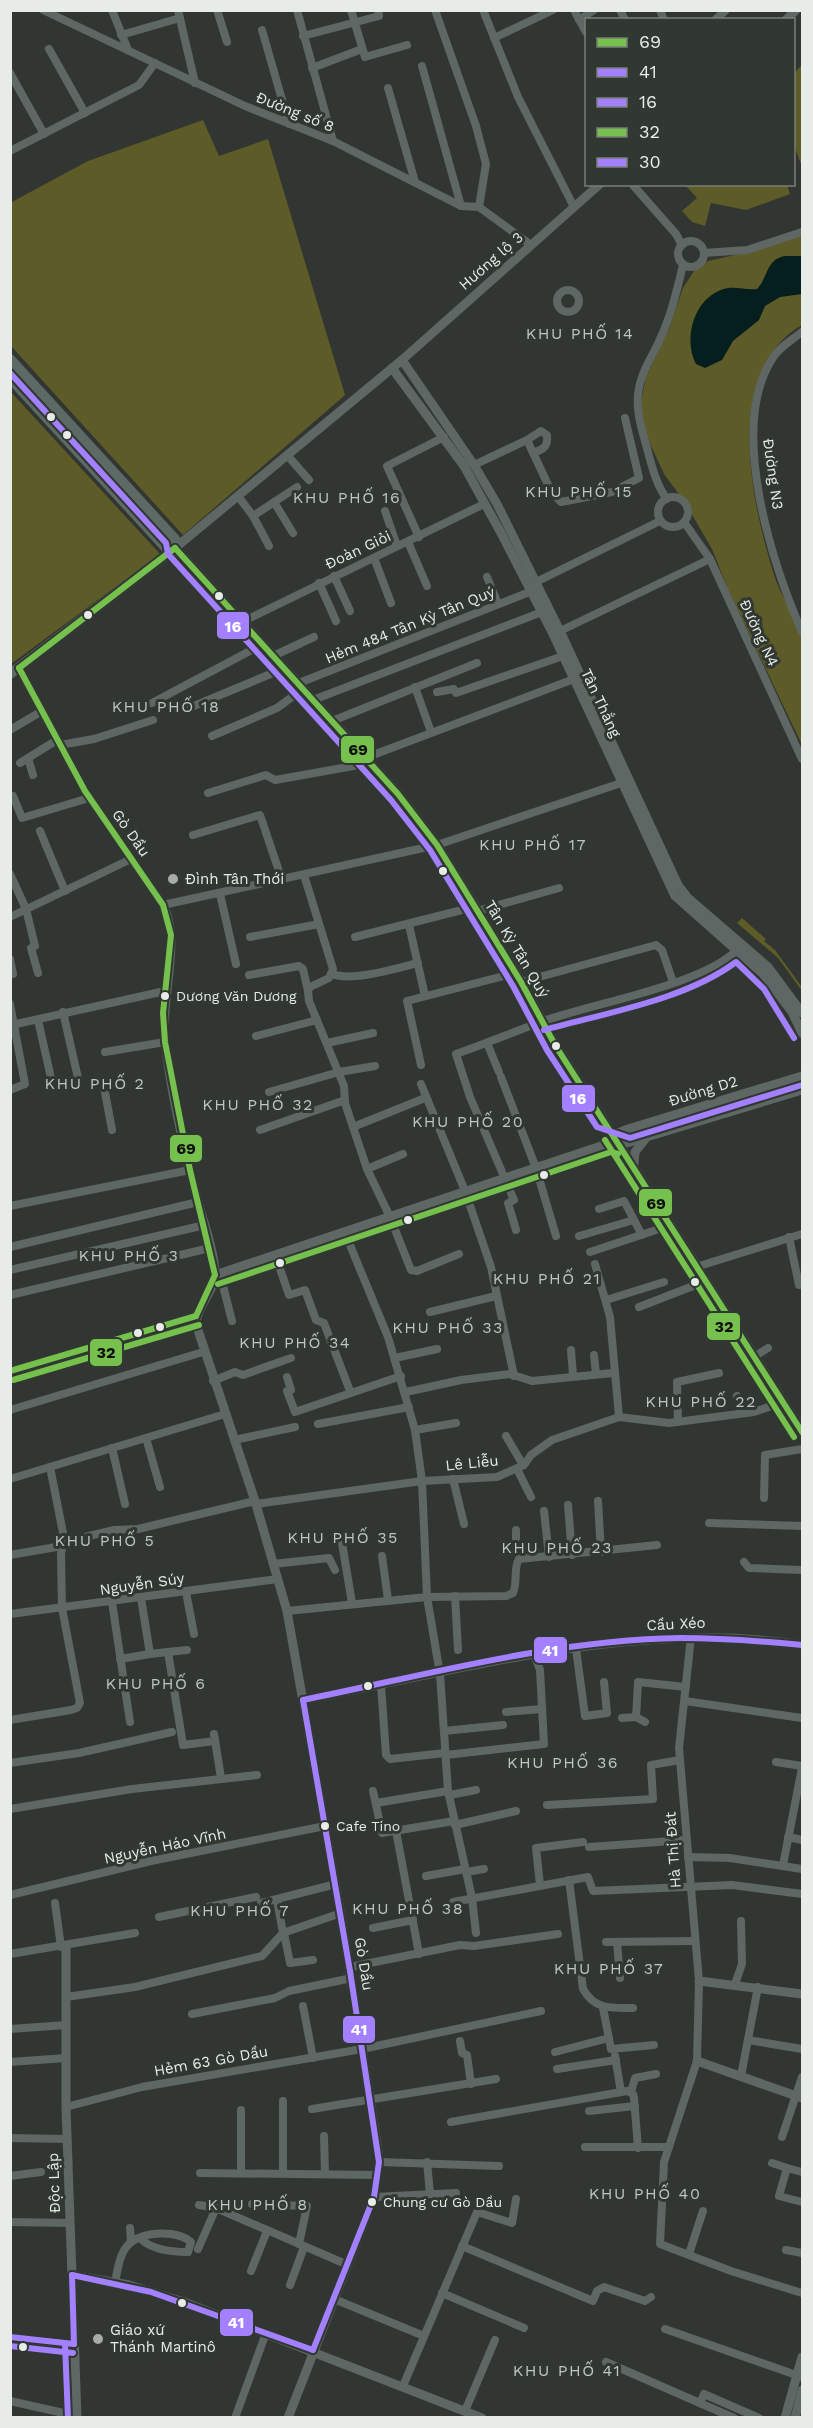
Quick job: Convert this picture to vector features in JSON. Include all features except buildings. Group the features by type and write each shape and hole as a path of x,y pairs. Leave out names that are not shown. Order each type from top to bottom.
{"main road":[{"name":"Tân Kỳ Tân Quý","path":"10,359 175,539 175,548 398,794 437,845 518,978 542,1022 603,1119 614,1141 634,1164 802,1432"},
{"name":"Tân Kỳ Tân Quý","path":"10,378 166,548 175,548"},
{"path":"15,671 175,548"}],"street":[{"name":"Đường số 8","path":"43,10 195,83 333,141 461,206 479,207"},
{"path":"112,10 128,50"},
{"path":"217,10 227,42"},
{"path":"297,10 333,141"},
{"path":"351,10 364,53"},
{"path":"303,36 379,16 378,10"},
{"path":"435,10 476,126 486,164 479,207 531,245"},
{"path":"483,10 518,97 574,207"},
{"path":"494,38 553,10"},
{"path":"574,10 585,30"},
{"path":"579,20 594,10"},
{"path":"121,35 179,14 195,83"},
{"path":"262,30 289,124"},
{"path":"312,68 364,53 407,45"},
{"path":"49,49 85,113"},
{"path":"12,148 139,85 155,63"},
{"path":"422,66 461,206"},
{"path":"10,72 44,134"},
{"path":"388,88 415,182"},
{"name":"Hương lộ 3","path":"175,548 402,360 598,186"},
{"path":"634,186 676,234 682,245 678,257 683,265 670,313 661,339 644,370 638,392 638,411 646,447 666,499"},
{"path":"704,254 747,250 802,232"},
{"path":"682,245 694,242 701,246 704,254 702,262 695,267 683,265"},
{"name":"Đường N3","path":"802,332 783,346 772,358 759,385 753,419 756,465 768,536 775,564 802,632"},
{"name":"Tân Thắng","path":"402,360 474,465 682,892 757,956 783,984 802,1013"},
{"name":"Tân Thắng","path":"392,368 444,437 534,587"},
{"path":"527,440 551,491 561,502 612,492 639,478 625,418"},
{"path":"474,465 541,431 547,435 548,442 544,449 533,453"},
{"path":"420,537 387,468 389,464 444,437"},
{"path":"287,455 309,480"},
{"path":"253,516 297,487"},
{"path":"238,496 253,516 269,546"},
{"path":"666,499 679,499 686,505 688,514 684,522 674,527 660,521 659,507 666,499"},
{"path":"274,502 293,532"},
{"name":"Đoàn Giỏi","path":"242,622 484,504"},
{"path":"385,511 397,546"},
{"name":"Hẻm 484 Tân Kỳ Tân Quý","path":"212,736 277,708 301,686 498,604 660,521"},
{"name":"Đường N4","path":"684,522 710,559 802,759"},
{"path":"408,542 427,586"},
{"path":"374,558 391,603"},
{"path":"556,632 710,559"},
{"path":"334,576 350,611"},
{"path":"487,577 498,604"},
{"path":"319,583 336,621"},
{"path":"313,700 546,611"},
{"name":"Tân Thắng","path":"556,632 563,656 675,896 771,983 802,1033"},
{"path":"273,656 314,637"},
{"path":"152,703 263,644"},
{"path":"437,692 454,688 456,693 563,656"},
{"path":"332,721 477,663"},
{"path":"189,708 285,668"},
{"name":"Gò Dầu","path":"15,671 42,711 89,798 163,904 171,935 163,1013 165,1042 190,1170 218,1275"},
{"path":"208,792 266,774 275,780 367,760 431,732 574,679"},
{"path":"416,687 431,732"},
{"path":"10,730 42,711"},
{"path":"20,763 59,742 82,742 153,720"},
{"path":"28,758 33,775"},
{"path":"163,904 220,894 437,845 621,783"},
{"path":"14,796 22,818 89,798"},
{"path":"193,835 260,815 282,880"},
{"path":"40,831 65,891"},
{"path":"10,917 131,859"},
{"path":"10,874 26,909 35,946 31,948 38,973"},
{"path":"304,875 333,969 332,974 308,991"},
{"path":"355,937 409,926 559,888"},
{"path":"220,894 236,964"},
{"path":"250,937 319,924"},
{"path":"409,926 425,996"},
{"path":"421,1065 407,1001 518,978 656,945 662,950 673,982"},
{"path":"516,1230 508,1203 514,1200 465,1082 456,1054 542,1022 673,982 720,963 737,950"},
{"path":"10,959 13,974"},
{"path":"332,974 339,977 418,963"},
{"path":"249,975 299,966 303,969 316,1020 344,1086 345,1100 367,1170 390,1217 411,1270 417,1271 459,1254"},
{"path":"16,1024 63,1012 98,1008 165,991"},
{"path":"10,1004 16,1024 25,1084 20,1089 10,1090"},
{"path":"63,1012 78,1078"},
{"path":"38,1020 51,1078"},
{"path":"256,1036 316,1020"},
{"path":"327,1043 373,1033"},
{"path":"105,1052 165,1042"},
{"path":"487,1043 537,1168 556,1236"},
{"path":"269,1092 339,1072 375,1066"},
{"name":"Đường D2","path":"614,1141 628,1129 802,1076"},
{"path":"421,1084 465,1191 491,1267 514,1376"},
{"path":"104,1087 112,1130"},
{"name":"Đường D2","path":"614,1141 647,1137 802,1090"},
{"path":"353,1127 425,1098"},
{"path":"260,1130 345,1100"},
{"path":"603,1119 628,1129"},
{"path":"634,1164 635,1152 647,1137"},
{"path":"10,1371 196,1316 218,1275 614,1141"},
{"path":"367,1170 403,1155"},
{"path":"11,1206 190,1170"},
{"path":"599,1209 624,1200 642,1235"},
{"path":"10,1247 198,1202"},
{"path":"579,1236 634,1220"},
{"path":"10,1270 205,1225"},
{"path":"590,1252 671,1225"},
{"path":"345,1233 395,1358 415,1430 422,1481 427,1597 440,1674 449,1793 472,1898 476,1933"},
{"path":"696,1266 802,1234"},
{"path":"789,1237 799,1285 802,1284"},
{"path":"10,1295 210,1248"},
{"path":"276,1257 289,1295 305,1290 316,1320 324,1323 350,1391"},
{"path":"595,1264 606,1300 619,1417"},
{"path":"218,1275 232,1321"},
{"path":"639,1307 706,1281"},
{"path":"606,1300 664,1282"},
{"path":"430,1312 496,1296"},
{"name":"Gò Dầu","path":"196,1316 203,1352 255,1503 287,1611 341,1913 379,2162 374,2198 288,2418"},
{"path":"754,1357 768,1348"},
{"path":"395,1358 437,1349"},
{"path":"571,1350 573,1375"},
{"path":"10,1410 203,1352"},
{"path":"594,1355 596,1374"},
{"path":"213,1381 235,1372 243,1375 291,1358"},
{"path":"406,1392 465,1379 510,1374 532,1381 613,1372"},
{"path":"678,1422 677,1382 718,1373"},
{"path":"287,1377 291,1390 287,1391 295,1412 350,1391 400,1376"},
{"path":"737,1396 747,1413"},
{"name":"Lê Liễu","path":"84,1537 114,1530 138,1529 255,1503 422,1481 497,1476 520,1467 531,1455 552,1440 619,1417 678,1422 747,1413 783,1402"},
{"path":"318,1424 409,1407"},
{"path":"10,1479 225,1414"},
{"path":"415,1430 456,1424"},
{"path":"234,1440 295,1427"},
{"path":"506,1436 531,1497"},
{"path":"146,1438 160,1487"},
{"path":"112,1448 124,1504"},
{"path":"764,1498 765,1455 802,1449"},
{"path":"10,1720 71,1710 77,1708 80,1703 62,1608 64,1538 50,1467"},
{"path":"453,1479 465,1524"},
{"path":"598,1501 601,1552"},
{"path":"568,1505 572,1555"},
{"path":"544,1510 549,1557"},
{"path":"710,1523 802,1526"},
{"path":"342,1543 352,1603"},
{"path":"287,1611 388,1600 513,1593 516,1587 517,1560 657,1545"},
{"path":"10,1555 62,1546"},
{"path":"382,1556 388,1600"},
{"path":"273,1564 329,1558 335,1570"},
{"path":"744,1562 749,1568 802,1570"},
{"name":"Nguyễn Súy","path":"10,1614 278,1580"},
{"path":"186,1592 194,1634"},
{"path":"455,1596 458,1650"},
{"path":"141,1598 150,1654"},
{"path":"112,1602 130,1722"},
{"name":"Cầu Xéo","path":"303,1700 534,1654 576,1648 691,1637 760,1638 802,1645"},
{"name":"Hà Thị Đát","path":"689,2254 660,2244 664,2162 698,2061 699,1981 680,1761 680,1737 691,1637"},
{"path":"576,1648 585,1716 607,1713 604,1682"},
{"path":"120,1659 187,1650"},
{"path":"168,1652 183,1745 215,1737 221,1778"},
{"path":"381,1685 386,1755 390,1758 544,1744 540,1670 534,1654"},
{"path":"636,1717 638,1682 686,1687"},
{"path":"685,1701 802,1718"},
{"path":"506,1712 543,1709"},
{"path":"622,1718 636,1717 645,1722"},
{"path":"444,1731 503,1725"},
{"path":"10,1763 79,1753 172,1732"},
{"path":"547,1805 653,1799 651,1765 680,1761"},
{"path":"776,1762 802,1767 783,1865"},
{"path":"10,1809 221,1778 257,1775"},
{"path":"376,1803 476,1790"},
{"path":"373,1791 382,1833 455,1823 516,1811"},
{"name":"Nguyễn Háo Vĩnh","path":"10,1895 151,1861 326,1826"},
{"path":"396,1831 419,1954"},
{"path":"788,1838 802,1840"},
{"path":"540,1885 536,1848 686,1840"},
{"path":"688,1857 730,1858 802,1869"},
{"path":"426,1876 484,1869"},
{"path":"452,1910 453,1902 588,1877 593,1892 732,1885 802,1894"},
{"path":"569,1880 583,1989 590,2001 603,2008 633,2008"},
{"path":"159,1917 258,1900 277,1899 336,1884"},
{"path":"277,1899 290,1963 313,1960"},
{"path":"55,1903 63,1947"},
{"path":"66,1997 135,1987 262,1956 284,1933 341,1913"},
{"path":"373,1928 413,1920"},
{"path":"735,1984 742,1964 741,1921"},
{"path":"10,1954 63,1947 135,1933"},
{"path":"350,1967 460,1944 474,1946 558,1934"},
{"path":"606,1942 695,1941"},
{"path":"617,1942 620,1978"},
{"name":"Độc Lập","path":"63,1947 77,2417"},
{"path":"192,2014 275,1998 289,1991 351,1978"},
{"path":"699,1981 802,1994"},
{"path":"741,2076 758,1987"},
{"path":"303,2006 313,2058"},
{"path":"603,2008 616,2060 621,2092"},
{"name":"Hẻm 63 Gò Dầu","path":"66,2108 142,2087 362,2049 541,2011"},
{"path":"10,2029 66,2025"},
{"path":"555,2052 609,2038"},
{"path":"748,2040 802,2049"},
{"path":"460,2041 462,2053 467,2055 471,2084"},
{"path":"612,2049 654,2045"},
{"path":"10,2062 66,2058"},
{"path":"557,2069 616,2060"},
{"path":"698,2061 800,2097"},
{"path":"638,2148 635,2106 631,2092 635,2078 656,2074"},
{"path":"782,2137 800,2097 802,2077"},
{"path":"312,2109 496,2079"},
{"path":"451,2122 631,2092"},
{"path":"282,2173 283,2101"},
{"path":"589,2111 635,2106"},
{"path":"241,2110 241,2172"},
{"path":"324,2136 325,2174"},
{"path":"10,2138 67,2139"},
{"path":"585,2147 669,2147"},
{"path":"379,2162 499,2166"},
{"path":"427,2162 430,2194"},
{"path":"772,2163 802,2172"},
{"path":"787,2168 779,2196 802,2202"},
{"path":"10,2176 41,2172"},
{"path":"200,2173 378,2175"},
{"path":"374,2198 456,2193"},
{"path":"403,2386 477,2212 512,2223 516,2199"},
{"path":"252,2204 307,2206 301,2246 290,2285"},
{"path":"199,2205 216,2208 348,2265"},
{"path":"198,2249 216,2208"},
{"path":"703,2211 689,2254 802,2293"},
{"path":"10,2222 70,2223"},
{"path":"116,2282 121,2257 131,2242 130,2228"},
{"path":"251,2271 267,2231"},
{"path":"131,2242 150,2235 170,2233 183,2235 191,2241 188,2252 176,2252 146,2244 141,2239"},
{"path":"462,2246 593,2301 597,2291 604,2288 645,2301 651,2297"},
{"path":"786,2250 802,2253"},
{"path":"72,2276 116,2282 163,2296 313,2350 482,2418"},
{"path":"442,2293 524,2328"},
{"path":"334,2300 424,2336"},
{"path":"665,2329 800,2376"},
{"path":"235,2418 266,2333"},
{"path":"10,2337 74,2344"},
{"path":"465,2411 495,2340"},
{"path":"785,2418 800,2376 802,2357"},
{"path":"606,2362 700,2403 737,2415 759,2418"},
{"path":"795,2418 802,2390"},
{"path":"700,2403 704,2394 737,2415"},
{"path":"10,2402 77,2417"}],"shaded area":[{"path":"802,65 802,167 795,148 795,72"},
{"path":"203,120 219,156 268,139 345,395 183,535 11,346 10,203 88,161"},
{"path":"686,186 787,186 790,194 746,210 711,203 705,226 692,222 682,211 697,198"},
{"path":"802,235 802,325 777,346 760,374 752,406 750,442 752,478 766,548 775,578 801,633 804,678 802,745 728,589 712,549 684,501 664,474 647,437 640,407 646,377 669,329 683,288 694,271 708,261 753,251"},
{"path":"10,391 160,554 11,664 10,664"},
{"path":"742,918 766,939 764,941 775,950 802,987 802,991 778,958 737,923"}],"water":[{"path":"785,256 802,256 802,294 780,297 765,306 759,320 733,341 722,360 705,368 696,364 690,342 691,330 694,318 707,299 728,288 757,289 774,261"}],"transit line":[{"name":"16","path":"10,373 166,543 168,554 391,800 430,850 513,986 547,1050 597,1127 630,1138 802,1085"},
{"name":"69","path":"175,548 398,794 437,845 521,982 555,1045 802,1432"},
{"name":"69","path":"19,668 175,548"},
{"name":"69","path":"19,668 85,791 163,905 171,935 163,1013 165,1042 190,1170 215,1275 196,1316"},
{"name":"16","path":"544,1030 669,996 716,975 736,962 764,989 794,1038"},
{"name":"32","path":"605,1140 794,1437"},
{"name":"32","path":"218,1284 611,1152 618,1154"},
{"name":"69","path":"10,1371 196,1316"},
{"name":"32","path":"13,1380 199,1325"},
{"name":"41","path":"303,1700 490,1660 585,1645 680,1638 802,1645"},
{"name":"41","path":"303,1700 350,1971 379,2162 374,2197 313,2350"},
{"name":"41","path":"72,2275 151,2292 313,2350"},
{"name":"41","path":"72,2275 74,2344"},
{"name":"41","path":"10,2337 74,2344"},
{"name":"30","path":"65,2344 68,2418"},
{"name":"30","path":"10,2346 73,2353"}],"place":[{"name":"Đình Tân Thới","path":"173,879"},
{"name":"Dương Văn Dương","path":"165,996"},
{"name":"Cafe Tino","path":"325,1826"},
{"name":"Chung cư Gò Dầu","path":"372,2202"},
{"name":"Giáo xứ Thánh Martinô","path":"98,2339"}],"district":[{"name":"KHU PHỐ 14","path":"580,333"},
{"name":"KHU PHỐ 15","path":"579,491"},
{"name":"KHU PHỐ 16","path":"347,497"},
{"name":"KHU PHỐ 18","path":"166,706"},
{"name":"KHU PHỐ 17","path":"533,844"},
{"name":"KHU PHỐ 2","path":"95,1083"},
{"name":"KHU PHỐ 32","path":"258,1104"},
{"name":"KHU PHỐ 20","path":"468,1121"},
{"name":"KHU PHỐ 3","path":"129,1255"},
{"name":"KHU PHỐ 21","path":"547,1278"},
{"name":"KHU PHỐ 33","path":"448,1327"},
{"name":"KHU PHỐ 34","path":"295,1342"},
{"name":"KHU PHỐ 22","path":"701,1401"},
{"name":"KHU PHỐ 35","path":"343,1537"},
{"name":"KHU PHỐ 5","path":"105,1540"},
{"name":"KHU PHỐ 23","path":"557,1547"},
{"name":"KHU PHỐ 6","path":"156,1683"},
{"name":"KHU PHỐ 36","path":"563,1762"},
{"name":"KHU PHỐ 38","path":"408,1908"},
{"name":"KHU PHỐ 7","path":"240,1910"},
{"name":"KHU PHỐ 37","path":"609,1968"},
{"name":"KHU PHỐ 40","path":"645,2193"},
{"name":"KHU PHỐ 8","path":"258,2204"},
{"name":"KHU PHỐ 41","path":"567,2370"}]}
